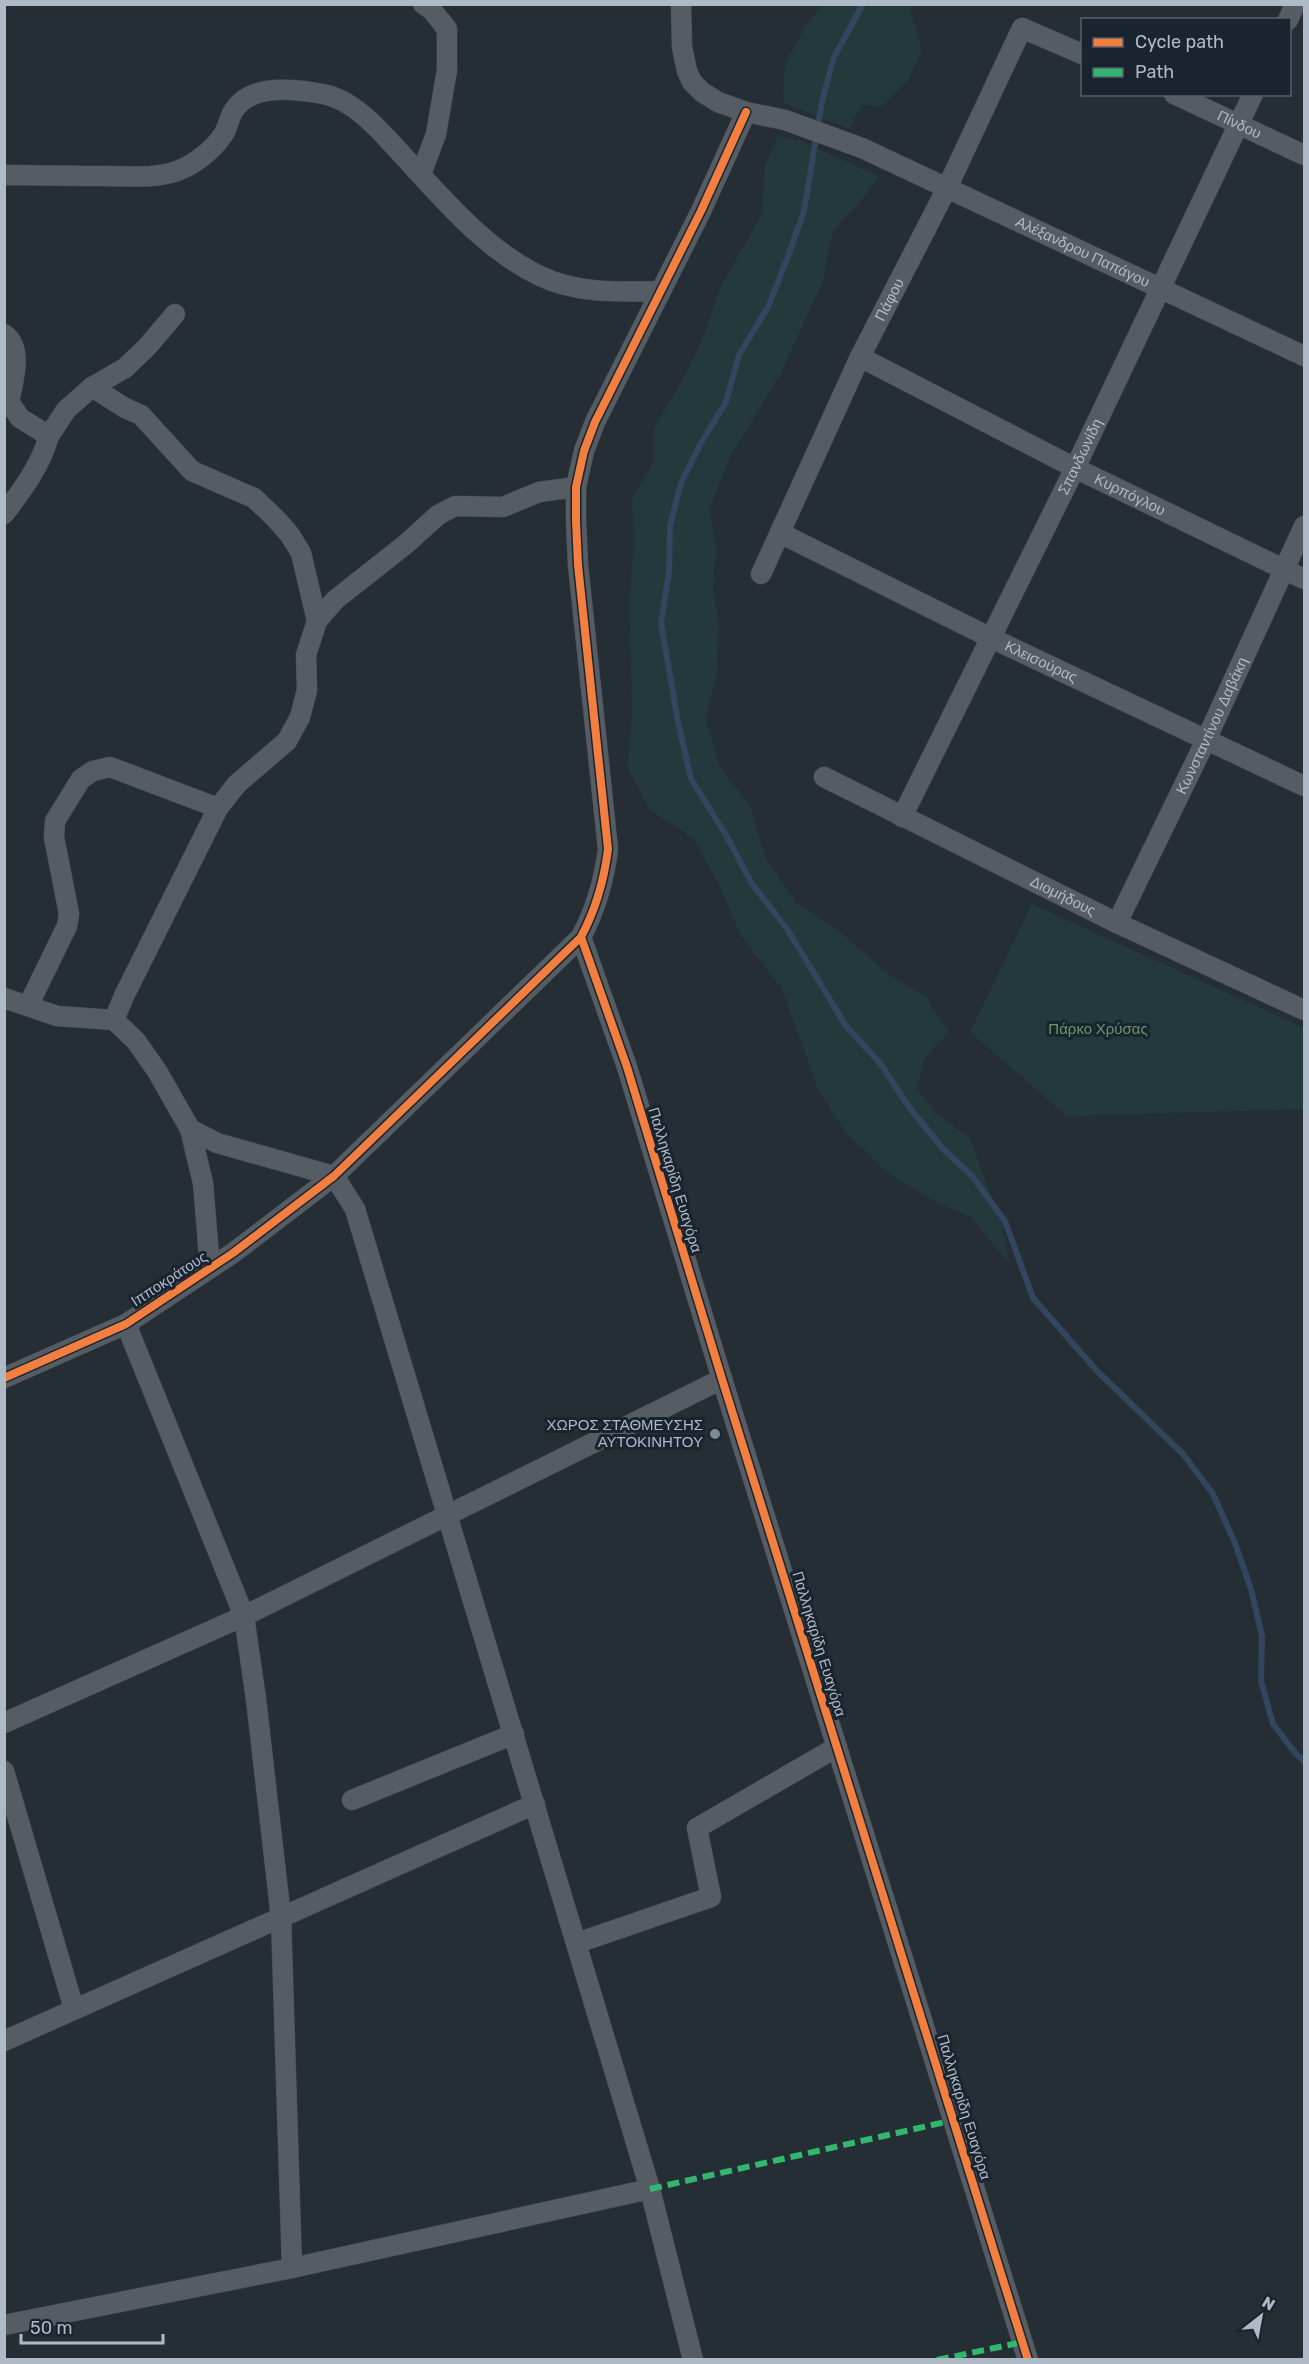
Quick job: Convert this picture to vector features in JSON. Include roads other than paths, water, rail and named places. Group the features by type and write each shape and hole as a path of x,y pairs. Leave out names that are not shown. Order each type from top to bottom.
{"street":[{"path":"421,174 436,134 447,70 447,29 432,10 423,4"},
{"name":"Αλέξανδρου Παπάγου","path":"681,4 682,47 687,71 692,82 702,92 718,102 746,112 785,120 862,148 1305,356"},
{"path":"1289,18 1295,4"},
{"name":"Πάφου","path":"761,574 860,357 947,188 1022,28 1081,53"},
{"path":"4,175 147,176 177,171 202,157 223,135 234,110 248,98 264,90 324,94 346,102 384,134 486,240 505,256 541,277 573,286 612,292 661,291"},
{"name":"Πίνδου","path":"1179,96 1305,155"},
{"name":"Σπανδωνίδη","path":"902,817 989,637 1075,468 1252,96"},
{"name":"Ιπποκράτους","path":"4,1378 126,1324 210,1268 334,1176 581,937 593,914 604,877 608,849 578,565 576,487 584,451 596,422 746,112"},
{"path":"4,514 31,478 44,455 48,436 66,410 92,387 124,368 147,347 176,314"},
{"path":"4,334 12,340 16,350 9,402 20,418 48,436"},
{"name":"Κυρπόγλου","path":"860,357 1075,468 1305,579"},
{"path":"92,387 125,408 141,415 192,471 254,498 276,519 301,553 317,621"},
{"path":"114,1020 219,808 237,784 287,741 300,717 307,690 306,655 317,621 335,600 406,544 438,515 455,506 503,507 539,492 576,487"},
{"name":"Κωνσταντίνου Δαβάκη","path":"1117,923 1206,740 1305,526"},
{"name":"Κλεισούρας","path":"780,533 989,637 1305,786"},
{"path":"28,1006 67,926 69,914 54,837 55,821 81,779 93,771 110,767 219,808"},
{"name":"Διομήδους","path":"824,777 1117,923 1305,1010"},
{"name":"Παλληκαρίδη Ευαγόρα","path":"581,937 627,1066 722,1379 1028,2360"},
{"path":"5,999 57,1016 114,1020 136,1041 182,1112 190,1129 202,1183 210,1268"},
{"path":"190,1129 217,1143 334,1176 355,1209 650,2189 693,2360"},
{"path":"126,1324 244,1616 256,1699 280,1917 292,2268"},
{"path":"4,1723 244,1616 722,1379"},
{"path":"352,1800 514,1734"},
{"path":"577,1943 711,1897 697,1828 837,1747"},
{"path":"4,1771 74,2009"},
{"path":"4,2041 535,1804"},
{"path":"4,2325 292,2268 650,2189"}],"waterway":[{"path":"863,4 834,57 822,101 804,211 787,259 768,307 739,355 726,402 701,443 681,483 670,525 669,572 661,623 678,722 691,779 726,835 751,882 787,929 846,1026 880,1063 909,1107 942,1148 972,1176 1005,1221 1033,1298 1097,1371 1183,1454 1213,1494 1235,1543 1251,1589 1262,1636 1261,1681 1273,1724 1304,1761"}],"place":[{"name":"ΧΩΡΟΣ ΣΤΑΘΜΕΥΣΗΣ ΑΥΤΟΚΙΝΗΤΟΥ","path":"715,1434"}],"park label":[{"name":"Πάρκο Χρύσας","path":"1098,1029"}]}
